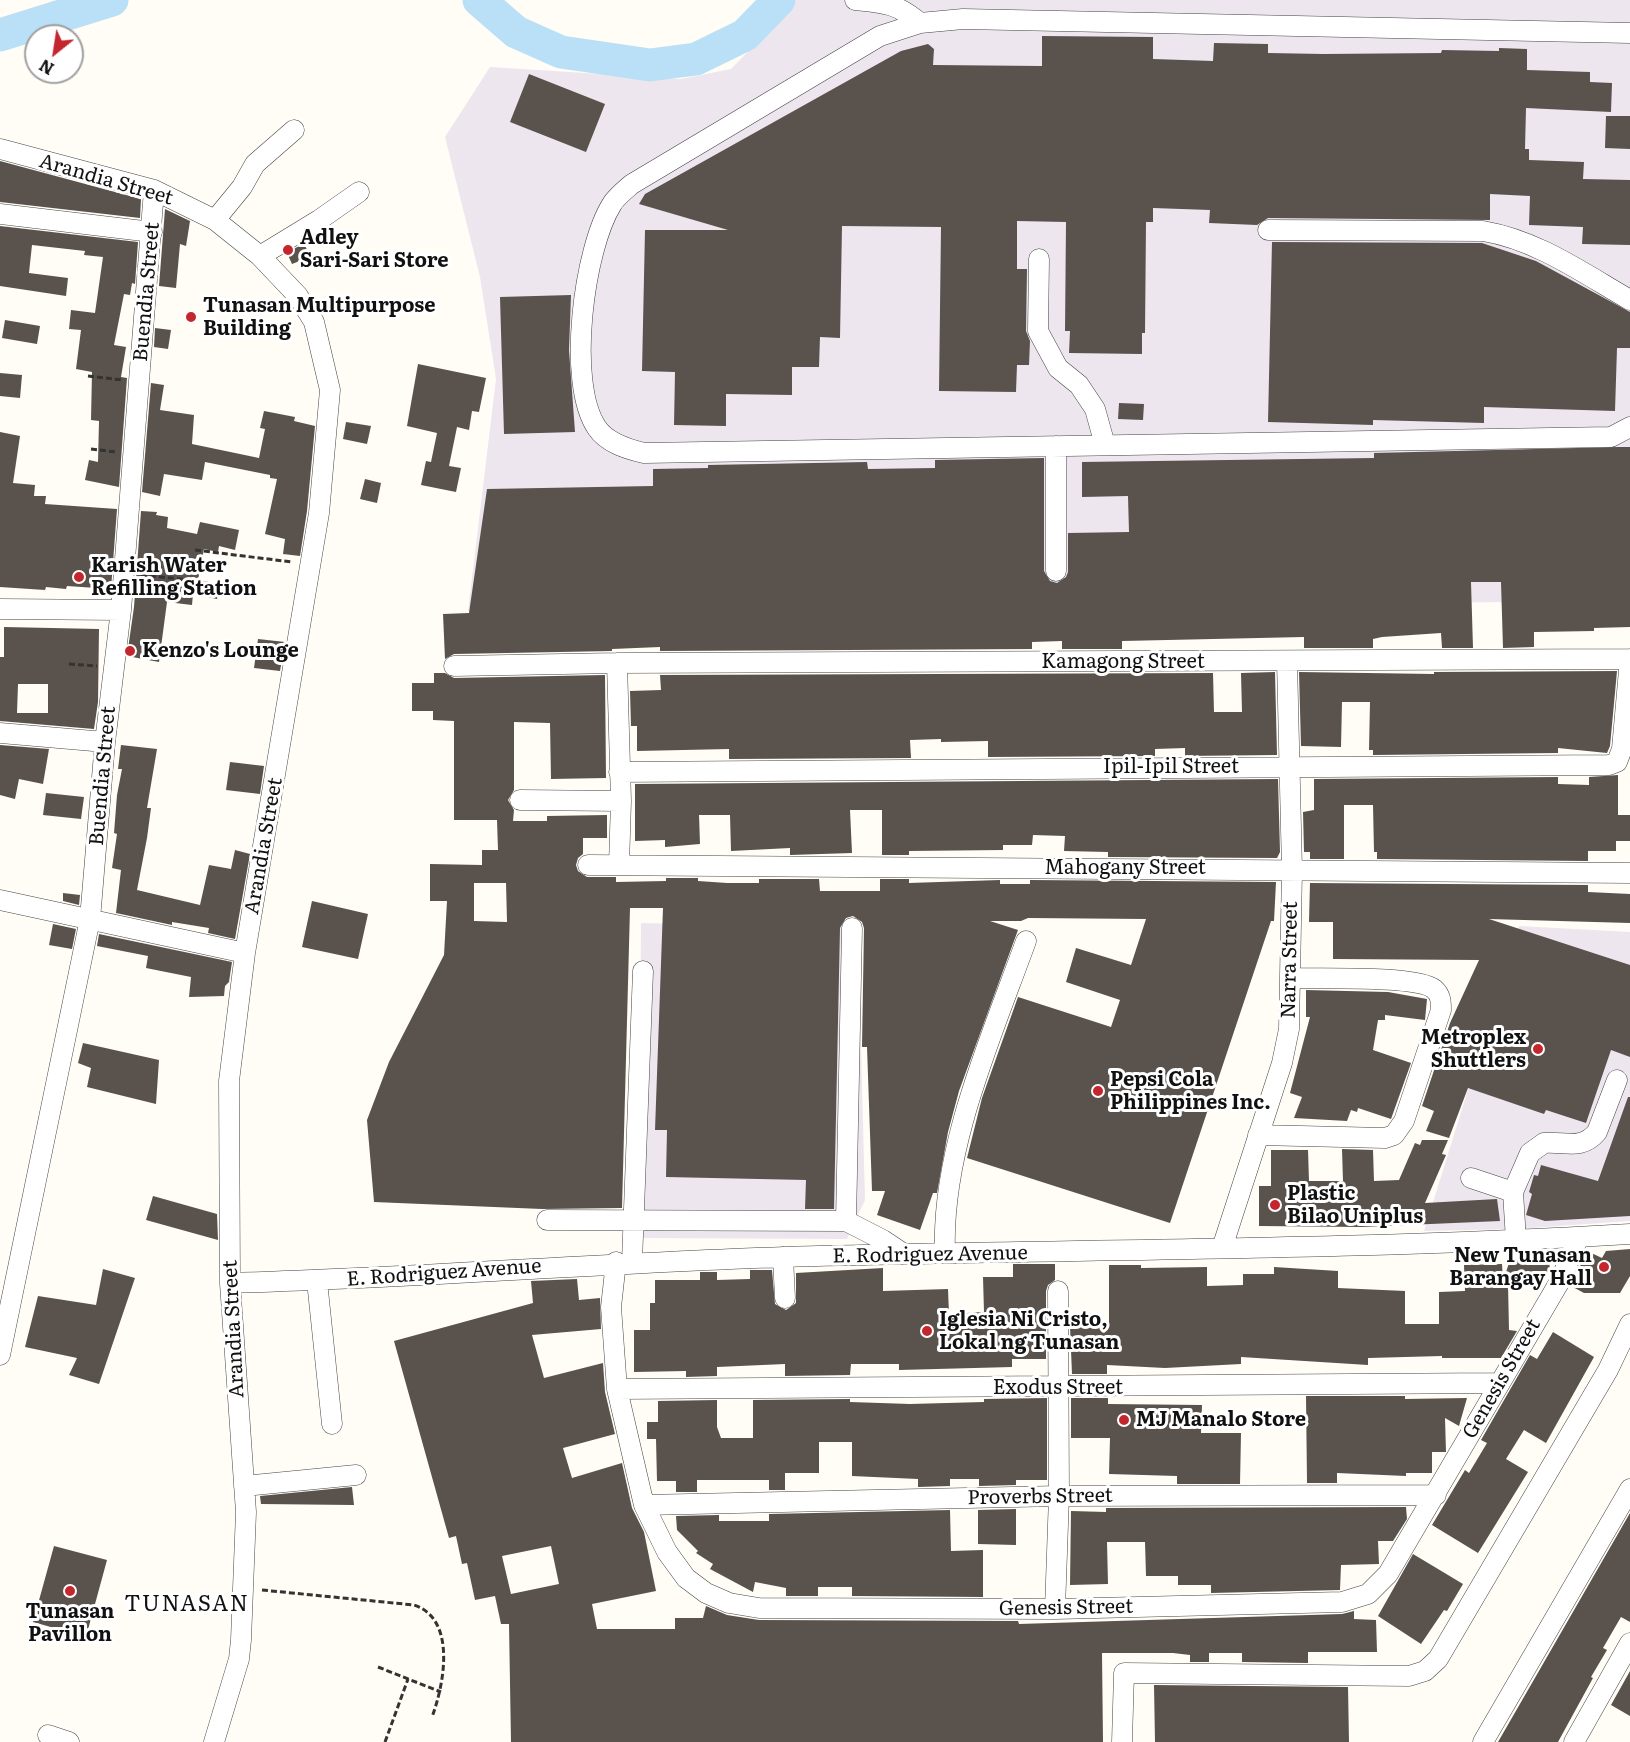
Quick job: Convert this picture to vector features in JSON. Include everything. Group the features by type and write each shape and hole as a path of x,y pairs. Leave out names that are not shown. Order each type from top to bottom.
{"street":[{"path":"855,0 890,3 901,8 920,23"},
{"path":"1630,33 963,19 920,23 880,36 632,184 612,203 594,252 585,285 581,335 583,384 588,408 597,428 610,441 644,453 1611,437 1630,427"},
{"path":"215,220 242,187 255,164 294,130"},
{"name":"Arandia Street","path":"0,149 154,189 215,220 260,256 298,296 314,322 330,390 327,449 311,564 245,953 229,1081 230,1283 246,1512 238,1659 214,1742"},
{"name":"Buendia Street","path":"0,1355 90,919 105,742 121,610 154,189"},
{"path":"260,256 359,192"},
{"path":"0,214 152,232"},
{"path":"1269,230 1483,231 1507,235 1530,243 1630,300"},
{"path":"1039,258 1038,331 1058,368 1079,385 1095,409 1105,445"},
{"path":"1056,446 1056,571"},
{"path":"0,609 121,610"},
{"name":"Kamagong Street","path":"454,666 616,663 1630,659"},
{"name":"Ipil-Ipil Street","path":"619,771 1609,765 1617,762 1622,748 1630,659"},
{"name":"Narra Street","path":"1222,1248 1286,1046 1292,978 1287,661"},
{"path":"616,663 621,801 620,865"},
{"path":"0,733 105,742"},
{"path":"520,800 621,801"},
{"name":"Mahogany Street","path":"588,865 1630,873"},
{"path":"0,900 245,953"},
{"path":"846,1221 852,928"},
{"path":"945,1253 948,1191 957,1146 1026,941"},
{"name":"Genesis Street","path":"643,971 633,1221 611,1307 617,1389 644,1506 667,1552 686,1578 706,1593 729,1603 759,1608 1055,1609 1355,1599 1368,1593 1388,1574 1436,1495 1498,1383 1560,1281 1579,1237"},
{"path":"1258,1135 1385,1138 1394,1136 1404,1121 1441,1010 1441,999 1436,990 1416,982 1292,978"},
{"path":"1516,1240 1513,1192 1530,1153 1539,1145 1550,1142 1579,1145 1592,1138 1597,1132 1617,1080"},
{"path":"1471,1178 1513,1192"},
{"path":"547,1220 846,1221 904,1254"},
{"name":"E. Rodriguez Avenue","path":"230,1283 317,1281 624,1262 1516,1240 1630,1234"},
{"path":"783,1257 785,1298"},
{"path":"317,1281 332,1424"},
{"path":"1055,1609 1059,1496 1058,1291"},
{"path":"1122,1742 1124,1673 1409,1676 1425,1671 1438,1659 1608,1370 1630,1324"},
{"name":"Exodus Street","path":"617,1389 1059,1388 1498,1383"},
{"path":"244,1486 356,1474"},
{"path":"1483,1742 1630,1489"},
{"name":"Proverbs Street","path":"644,1506 1059,1496 1436,1495"},
{"path":"1574,1742 1630,1643"},
{"path":"48,1735 69,1742"}],"path":[{"path":"88,376 140,382"},
{"path":"91,449 134,455"},
{"path":"195,550 311,564"},
{"path":"124,573 190,580"},
{"path":"69,664 114,667"},
{"path":"243,1589 424,1608 431,1613 437,1626 443,1661 441,1692 432,1718"},
{"path":"378,1667 441,1692"},
{"path":"385,1742 408,1679"}],"shaded area":[{"path":"794,0 1630,0 1630,601 468,611 496,379 480,277 445,137 490,67 681,79 731,69 778,21"},
{"path":"641,923 858,928 865,1200 847,1239 639,1238"},
{"path":"1519,926 1630,932 1630,1221 1515,1229 1424,1231"}],"building":[{"path":"1042,36 1153,37 1153,59 1213,61 1214,43 1268,44 1268,53 1441,53 1442,50 1527,49 1527,70 1590,72 1590,82 1612,83 1611,112 1526,108 1525,149 1529,149 1529,160 1584,162 1583,179 1630,180 1630,245 1582,244 1583,227 1529,225 1530,196 1490,194 1490,220 1268,218 1257,225 1209,223 1210,210 1153,208 1153,222 1146,222 1145,333 1142,333 1142,354 1069,353 1070,331 1065,331 1066,222 1017,221 1017,269 1027,269 1026,331 1030,341 1029,365 1017,365 1016,392 939,391 941,227 842,226 840,338 820,337 819,367 792,367 792,395 726,394 726,426 674,425 675,372 642,371 645,230 728,230 639,204 645,194 901,51 928,44 934,49 933,65 1042,66"},
{"path":"529,74 605,104 586,152 510,122"},
{"path":"1606,116 1630,116 1630,149 1605,148"},
{"path":"0,161 141,199 140,218 0,202"},
{"path":"165,209 190,221 186,246 180,244 176,288 159,286"},
{"path":"0,226 138,242 135,284 132,283 130,295 124,294 114,345 126,347 121,377 127,378 119,487 85,480 89,460 98,462 99,421 91,420 92,372 76,369 81,330 69,329 71,310 95,313 103,257 84,255 85,251 32,245 29,273 68,278 66,296 0,286"},
{"path":"1272,242 1482,243 1536,261 1630,312 1630,348 1617,348 1615,411 1484,407 1484,423 1373,420 1373,425 1268,422"},
{"path":"304,243 310,257 292,264 287,253"},
{"path":"571,295 569,350 575,432 504,434 500,297"},
{"path":"5,320 40,326 37,344 2,338"},
{"path":"155,328 171,330 168,349 154,347"},
{"path":"418,364 486,378 479,412 472,411 469,430 457,427 449,466 461,468 456,492 421,485 426,461 431,462 437,433 407,426"},
{"path":"0,373 22,375 20,398 0,396"},
{"path":"151,383 164,385 160,410 194,415 192,444 259,458 265,429 260,428 264,411 295,417 294,421 315,426 300,556 283,554 285,539 265,534 277,479 270,478 270,475 205,462 202,480 164,474 160,496 142,492"},
{"path":"1119,403 1144,404 1143,420 1118,419"},
{"path":"346,422 371,426 367,444 343,439"},
{"path":"0,432 20,436 13,483 35,485 34,496 46,496 45,504 117,509 111,589 67,586 66,589 46,587 45,590 0,587"},
{"path":"1630,447 1630,627 1594,628 1594,631 1534,632 1534,647 1503,648 1501,582 1471,582 1473,648 1442,648 1441,633 1382,637 1373,639 1373,648 1304,648 1304,637 1122,641 1122,649 1062,649 1062,641 1032,642 1032,649 660,651 660,647 612,649 612,651 454,654 445,659 443,614 469,613 487,489 653,486 653,469 708,468 708,465 867,462 868,469 935,468 935,460 1044,458 1044,571 1050,581 1057,583 1066,577 1068,572 1068,533 1129,532 1128,496 1082,497 1082,462 1374,458 1374,453"},
{"path":"365,479 381,483 377,503 360,499"},
{"path":"141,511 157,512 156,515 168,517 167,528 197,534 200,522 239,530 235,550 219,546 218,552 204,549 198,580 221,584 217,599 193,594 192,605 167,602 159,662 127,656 134,607"},
{"path":"4,627 99,629 98,702 94,729 0,721 0,657 4,657","holes":["18,684 48,684 48,713 17,713"]},
{"path":"258,639 285,642 280,671 254,668"},
{"path":"1617,671 1610,746 1607,753 1558,748 1558,753 1373,755 1373,750 1369,750 1370,702 1342,702 1341,747 1301,746 1299,672 1434,674 1434,672"},
{"path":"1275,672 1277,755 1185,756 1185,748 1155,749 1155,756 988,757 988,741 941,742 941,739 910,740 911,758 729,759 729,749 637,751 637,726 631,726 630,691 661,690 660,675 1213,673 1214,712 1242,712 1241,673"},
{"path":"434,673 445,673 454,678 605,675 606,778 551,779 550,723 514,722 514,790 508,800 514,810 513,821 547,821 547,816 607,815 607,838 583,838 583,854 578,858 576,865 578,871 587,877 616,877 616,882 698,878 698,881 727,883 759,883 759,879 819,879 820,891 880,891 880,879 909,879 909,883 1000,880 1000,884 1030,884 1030,880 1276,882 1274,921 1271,921 1170,1223 967,1158 982,1098 1018,997 1111,1027 1120,1000 1066,982 1076,948 1131,965 1146,919 1028,918 1021,921 990,921 1018,930 959,1091 948,1132 937,1193 933,1193 920,1230 877,1215 885,1191 872,1191 867,1047 862,1047 864,928 862,922 853,916 846,918 840,928 834,1209 805,1209 806,1180 666,1177 667,1130 655,1130 663,908 630,908 622,1208 542,1209 374,1202 367,1120 389,1062 444,955 447,901 430,901 430,864 482,865 482,850 498,850 497,820 454,820 454,721 433,720 433,711 412,711 412,683 434,683","holes":["474,883 506,883 507,922 474,921"]},
{"path":"0,745 49,749 43,784 19,779 15,799 0,795"},
{"path":"121,745 157,749 147,808 151,808 147,838 137,890 200,905 209,865 231,869 235,850 250,854 235,939 208,933 209,928 172,922 172,925 116,913 121,870 112,868 117,834 114,833 117,795 122,769 118,769"},
{"path":"230,762 264,766 260,794 226,790"},
{"path":"1618,775 1618,815 1630,815 1630,841 1616,841 1616,851 1588,851 1588,861 1377,859 1377,852 1374,852 1373,805 1344,805 1344,859 1310,859 1310,852 1304,852 1303,812 1314,810 1314,779 1558,777 1558,784 1589,785 1589,777"},
{"path":"1278,779 1280,852 1277,858 1108,857 1108,852 1064,851 1065,836 1033,835 1032,845 1003,845 1003,850 909,851 909,855 882,855 882,810 850,810 852,853 790,855 790,848 731,851 730,815 699,815 700,844 665,847 665,840 635,841 635,784"},
{"path":"46,793 84,797 81,819 43,815"},
{"path":"1310,883 1588,885 1588,892 1630,894 1630,923 1489,919 1630,965 1630,1057 1611,1050 1586,1123 1546,1110 1544,1114 1468,1088 1449,1138 1426,1131 1434,1111 1422,1106 1450,1023 1479,960 1333,959 1333,922 1309,922"},
{"path":"63,893 80,895 79,905 63,901"},
{"path":"312,901 368,914 358,959 302,947"},
{"path":"53,924 76,929 72,949 49,945"},
{"path":"99,934 232,962 224,996 189,997 191,977 146,968 148,956 97,946"},
{"path":"1306,990 1388,992 1427,999 1425,1020 1385,1015 1385,1020 1378,1020 1373,1050 1411,1063 1391,1119 1358,1108 1357,1112 1351,1110 1347,1121 1294,1118 1302,1097 1290,1093 1310,1017 1306,1017"},
{"path":"83,1043 159,1060 156,1104 87,1087 91,1068 78,1063"},
{"path":"1628,1097 1630,1097 1630,1216 1545,1221 1526,1215 1534,1175 1538,1176 1541,1165 1598,1181"},
{"path":"1422,1140 1448,1140 1442,1154 1446,1155 1425,1203 1497,1199 1500,1221 1361,1227 1259,1226 1259,1186 1271,1186 1271,1150 1308,1150 1309,1181 1343,1181 1342,1149 1373,1150 1374,1181 1399,1180 1415,1143 1420,1145"},
{"path":"153,1196 217,1214 218,1240 146,1220"},
{"name":"New Tunasan Barangay Hall","path":"1630,1249 1630,1276 1620,1293 1584,1293 1571,1286 1587,1251 1602,1258 1606,1251"},
{"path":"1549,1259 1550,1271 1542,1283 1508,1284 1509,1330 1517,1331 1501,1358 1442,1358 1442,1356 1368,1358 1368,1365 1241,1357 1241,1364 1165,1368 1107,1365 1107,1374 1072,1374 1070,1326 1109,1326 1109,1265 1141,1265 1141,1268 1207,1267 1207,1286 1243,1285 1243,1274 1274,1274 1274,1267 1338,1271 1338,1288 1405,1291 1405,1324 1439,1324 1439,1292 1465,1291 1464,1265 1502,1264 1503,1281 1510,1260"},
{"path":"1013,1264 1055,1264 1055,1280 1048,1285 1046,1291 1046,1359 1012,1359 1012,1367 899,1370 899,1364 851,1364 850,1375 785,1376 785,1364 717,1367 717,1376 686,1377 686,1371 634,1372 634,1330 650,1330 650,1303 655,1303 655,1280 700,1280 700,1272 717,1272 717,1280 750,1279 750,1270 772,1270 775,1304 786,1310 796,1303 796,1273 883,1268 883,1291 948,1289 949,1314 984,1312 983,1277 1013,1277"},
{"path":"103,1269 135,1278 99,1384 69,1375 77,1358 25,1347 38,1296 96,1305"},
{"path":"577,1279 579,1300 600,1298 601,1329 532,1335 544,1378 603,1363 605,1392 615,1434 563,1448 572,1478 622,1463 632,1508 644,1532 656,1591 592,1604 597,1629 675,1629 675,1618 703,1618 706,1606 727,1615 759,1620 1018,1621 1019,1624 1342,1614 1354,1611 1354,1619 1376,1620 1377,1652 1308,1652 1308,1663 1242,1662 1242,1653 1209,1653 1209,1662 1190,1662 1190,1655 1173,1653 1102,1653 1103,1742 511,1742 509,1624 501,1624 495,1596 475,1600 467,1563 462,1564 456,1536 449,1538 394,1341 533,1303 531,1281","holes":["551,1546 559,1584 511,1594 502,1556"]},
{"path":"1553,1332 1594,1357 1546,1443 1524,1430 1506,1459 1528,1472 1478,1553 1432,1525 1465,1470 1469,1473 1487,1443 1481,1440 1530,1355 1537,1359"},
{"path":"1306,1396 1467,1398 1459,1426 1445,1418 1446,1452 1432,1452 1432,1473 1406,1473 1406,1476 1337,1473 1337,1483 1307,1483"},
{"path":"1047,1398 1047,1480 1016,1480 1016,1485 979,1486 979,1479 950,1479 950,1486 918,1487 918,1479 852,1476 852,1442 819,1442 819,1473 785,1473 785,1490 769,1490 769,1480 697,1480 697,1492 676,1492 676,1481 657,1481 656,1439 647,1439 647,1422 658,1422 658,1401 717,1400 717,1427 721,1438 753,1438 753,1400 850,1399 850,1402 910,1404"},
{"path":"1071,1398 1108,1398 1108,1404 1202,1405 1201,1433 1241,1433 1240,1484 1177,1484 1177,1476 1109,1474 1110,1438 1071,1438"},
{"path":"352,1487 354,1505 261,1504 260,1496"},
{"path":"1406,1507 1407,1519 1393,1541 1378,1541 1379,1564 1341,1565 1340,1590 1211,1593 1211,1585 1178,1585 1178,1576 1146,1576 1145,1542 1107,1542 1108,1584 1070,1585 1071,1511 1106,1512 1106,1508"},
{"path":"1016,1509 1016,1545 978,1544 978,1510"},
{"path":"950,1510 951,1551 983,1550 983,1597 852,1596 852,1587 818,1587 818,1596 786,1596 786,1588 755,1582 753,1592 710,1569 713,1564 696,1553 698,1551 677,1530 676,1516 719,1515 719,1521 769,1521 769,1514"},
{"path":"1630,1513 1630,1622 1621,1617 1603,1648 1607,1650 1591,1677 1593,1678 1558,1742 1498,1742"},
{"name":"Tunasan Pavillon","path":"54,1546 107,1560 86,1637 33,1622"},
{"path":"1413,1554 1463,1584 1447,1611 1444,1610 1421,1644 1378,1616"},
{"path":"1630,1671 1630,1716 1611,1705"},
{"path":"1154,1685 1348,1687 1349,1742 1155,1742"}],"waterway":[{"path":"0,35 112,0"},
{"path":"479,0 516,32 561,52 650,65 696,59 745,35 779,0"}],"place":[{"name":"Adley Sari-Sari Store","path":"288,250"},
{"name":"Tunasan Multipurpose Building","path":"191,317"},
{"name":"Karish Water Refilling Station","path":"79,577"},
{"name":"Kenzo's Lounge","path":"130,651"},
{"name":"Metroplex Shuttlers","path":"1538,1049"},
{"name":"Pepsi Cola Philippines Inc.","path":"1098,1091"},
{"name":"Plastic Bilao Uniplus","path":"1275,1205"},
{"name":"New Tunasan Barangay Hall","path":"1604,1267"},
{"name":"Iglesia Ni Cristo, Lokal ng Tunasan","path":"927,1331"},
{"name":"MJ Manalo Store","path":"1124,1420"},
{"name":"Tunasan Pavillon","path":"70,1591"}],"district":[{"name":"TUNASAN","path":"187,1605"}]}
